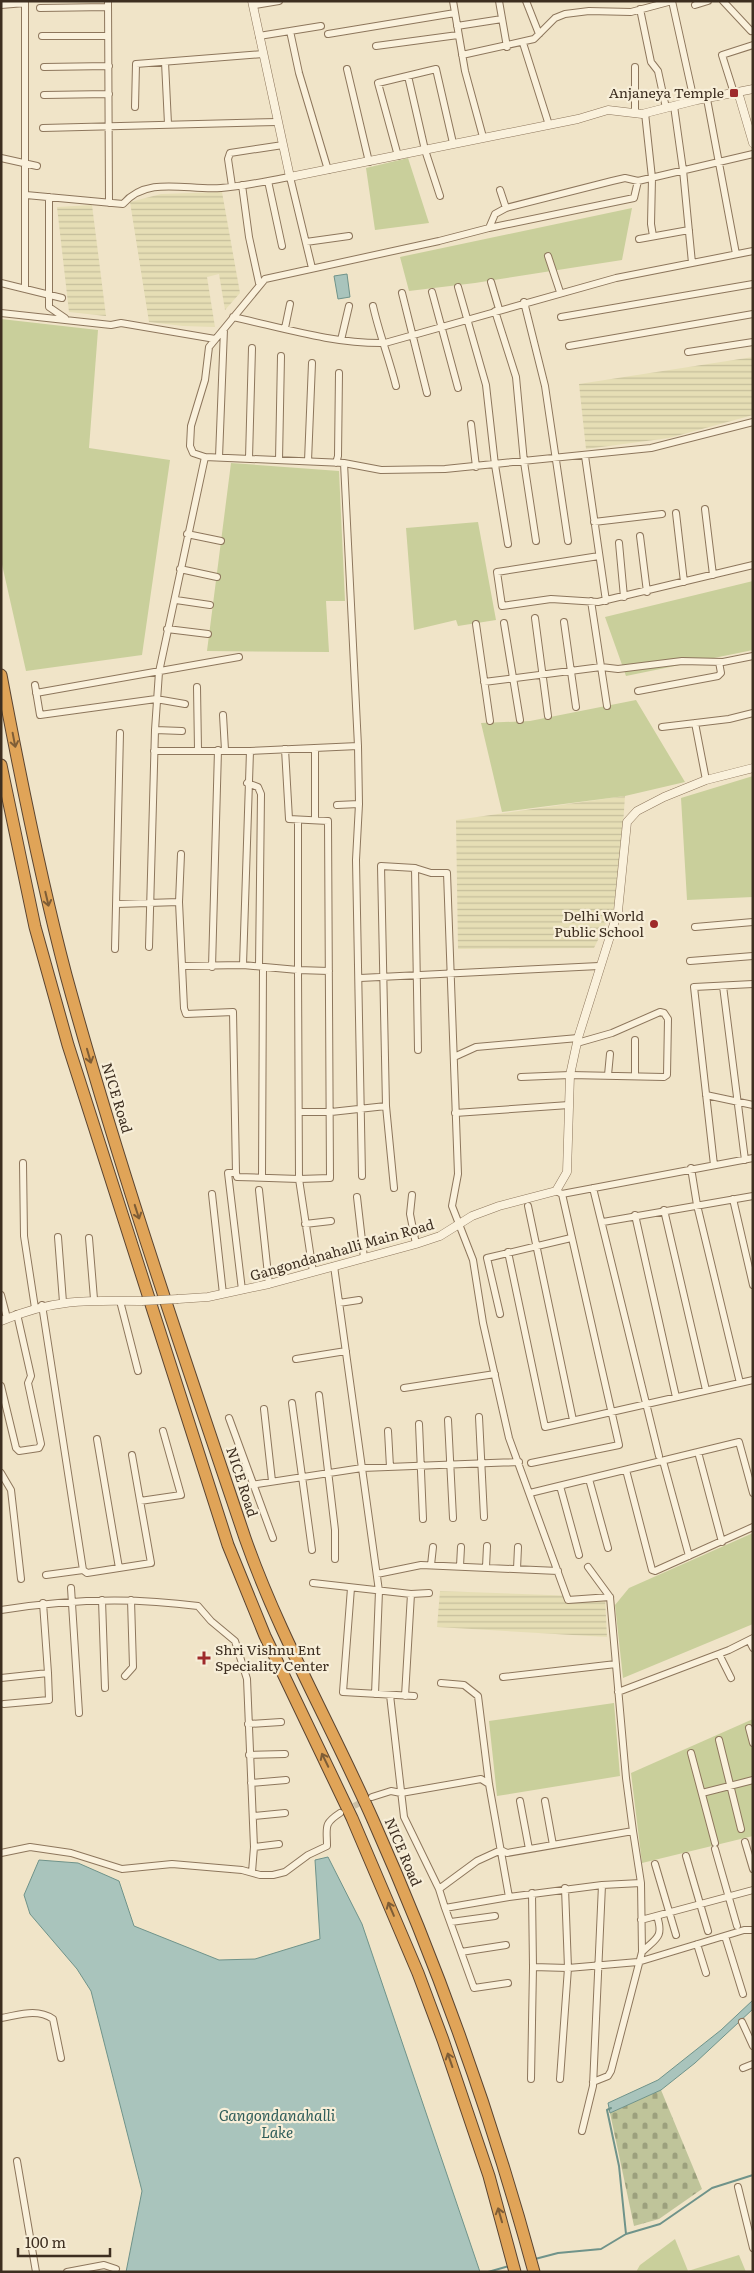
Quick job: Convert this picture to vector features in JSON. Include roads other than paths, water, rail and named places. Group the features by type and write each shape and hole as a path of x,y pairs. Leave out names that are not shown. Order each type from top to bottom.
{"highway":[{"name":"NICE Road","path":"1,675 46,893 84,1039 174,1326 245,1538 295,1657 373,1820 435,1967 482,2099 532,2264"},
{"path":"1,766 35,927 68,1045 228,1544 265,1636 352,1818 418,1974 443,2040 489,2176 514,2267"}],"street":[{"path":"279,1 254,3 277,122 312,268"},
{"path":"453,1 462,56 483,137"},
{"path":"499,1 507,47"},
{"path":"526,1 539,34"},
{"path":"462,56 523,44 534,39 556,18 565,14 589,11 631,12 672,1 693,96 697,100"},
{"path":"695,5 708,1"},
{"path":"723,1 751,31"},
{"path":"1,5 25,2 25,289"},
{"path":"40,8 108,4 110,203"},
{"path":"640,9 651,62 658,71 670,107 683,170 692,263"},
{"path":"328,34 455,13"},
{"path":"457,26 502,19"},
{"path":"259,36 321,26"},
{"path":"290,31 299,73 328,170"},
{"path":"376,46 458,35"},
{"path":"42,36 108,36"},
{"path":"523,44 549,125"},
{"path":"753,45 722,55 753,143"},
{"path":"135,107 136,64 263,54"},
{"path":"166,62 168,124"},
{"path":"44,67 108,66"},
{"path":"635,67 635,114"},
{"path":"347,69 369,162"},
{"path":"398,156 378,83 436,69 454,144"},
{"path":"408,76 425,150 440,196"},
{"path":"26,195 123,204 128,198 143,190 164,186 219,188 268,181 549,125 608,110 635,114 645,113 753,89"},
{"path":"44,95 109,94"},
{"path":"707,99 736,254"},
{"path":"645,113 652,178 651,224 654,236"},
{"path":"43,128 277,122"},
{"path":"232,186 228,159 230,153 283,145"},
{"path":"489,228 495,214 506,208 612,180 626,178 638,181 753,154"},
{"path":"1,158 37,166"},
{"path":"268,181 282,246"},
{"path":"638,181 634,198 489,228 439,241 265,279 259,283 209,347 205,380 192,426 190,446 193,453 205,457 344,463 381,470 476,467 651,448 753,422"},
{"path":"242,185 249,237 259,283"},
{"path":"500,190 506,208"},
{"path":"50,198 49,307 66,318"},
{"path":"639,239 689,230"},
{"path":"306,242 349,236"},
{"path":"233,317 341,340 385,343 524,302 616,278 753,251"},
{"path":"548,256 560,292"},
{"path":"492,282 497,310 516,377 524,462 536,541"},
{"path":"1,283 62,298"},
{"path":"562,317 753,284"},
{"path":"458,287 486,385 495,465 508,544"},
{"path":"432,292 458,388"},
{"path":"402,293 427,393"},
{"path":"524,302 545,386 568,541"},
{"path":"285,328 290,304"},
{"path":"341,340 349,306"},
{"path":"373,306 380,336 385,343 396,386"},
{"path":"1,313 66,318 111,325 121,323 215,339"},
{"path":"569,346 753,314"},
{"path":"219,457 224,328"},
{"path":"688,352 753,342"},
{"path":"249,458 252,348"},
{"path":"279,460 282,356"},
{"path":"308,461 312,363"},
{"path":"336,463 338,456 339,373"},
{"path":"472,424 476,467"},
{"path":"585,456 606,601"},
{"path":"149,947 154,730 159,672 166,629 176,600 180,569 205,457"},
{"path":"344,463 358,746 359,804 356,860 360,978 362,1176"},
{"path":"705,509 713,575"},
{"path":"676,513 684,582"},
{"path":"594,522 662,514"},
{"path":"188,534 221,541"},
{"path":"640,536 647,592"},
{"path":"618,543 624,597"},
{"path":"599,556 496,572 502,606 551,599 606,601 753,565"},
{"path":"180,569 217,577"},
{"path":"176,600 210,605"},
{"path":"591,601 608,706"},
{"path":"535,618 548,716"},
{"path":"564,622 576,707"},
{"path":"504,623 520,720"},
{"path":"476,624 490,721"},
{"path":"166,629 208,634"},
{"path":"484,682 601,667 618,669 682,661 720,662 752,656 753,662"},
{"path":"185,704 156,699 40,714 35,689 159,672 239,657"},
{"path":"638,691 718,676 721,673 720,662"},
{"path":"197,687 198,750"},
{"path":"662,727 753,713"},
{"path":"212,967 223,715"},
{"path":"695,723 706,780"},
{"path":"154,730 182,732"},
{"path":"115,949 120,733"},
{"path":"154,751 250,751 358,746"},
{"path":"181,854 179,902 184,1008 186,1014 233,1012 237,1177 330,1178 328,821 289,820 285,749"},
{"path":"315,749 315,820"},
{"path":"244,964 250,751"},
{"path":"531,1463 619,1445 613,1412 559,1192 567,1172 570,1075 577,1041 599,966 618,911 627,822 637,811 706,780 753,768"},
{"path":"248,783 261,790 262,1177"},
{"path":"337,805 359,804"},
{"path":"298,820 299,1179 313,1272"},
{"path":"394,1188 386,1106 381,866 415,868 431,873 447,873 458,1174 452,1206 461,1224 473,1260 483,1323 509,1438 568,1600 610,1597"},
{"path":"415,868 418,1050"},
{"path":"117,904 179,902"},
{"path":"695,927 753,922"},
{"path":"690,961 753,956"},
{"path":"182,966 212,967 244,964 298,970 329,971"},
{"path":"360,978 599,966"},
{"path":"714,1165 694,987 753,984"},
{"path":"723,986 745,1160"},
{"path":"454,1057 476,1047 577,1041 612,1033 660,1012 664,1013 668,1019 667,1075 664,1077 608,1075 521,1077"},
{"path":"635,1040 635,1076"},
{"path":"608,1075 610,1054"},
{"path":"706,1095 753,1105"},
{"path":"455,1113 568,1105"},
{"path":"300,1112 331,1112 386,1106"},
{"path":"559,1192 594,1188 691,1168 753,1158"},
{"path":"23,1163 24,1236 39,1306 83,1570"},
{"path":"691,1168 697,1205 740,1382"},
{"path":"236,1173 228,1173 242,1290"},
{"path":"594,1188 646,1404 689,1556"},
{"path":"259,1190 269,1284"},
{"name":"Gangondanahalli Main Road","path":"4,1319 39,1306 63,1302 178,1299 223,1294 269,1284 416,1244 440,1236 499,1206 559,1192"},
{"path":"212,1194 223,1294"},
{"path":"412,1195 410,1214 416,1244"},
{"path":"603,1222 753,1196"},
{"path":"357,1197 364,1258"},
{"path":"733,1199 753,1285"},
{"path":"528,1206 538,1246 573,1420"},
{"path":"664,1210 706,1390"},
{"path":"635,1216 676,1397"},
{"path":"305,1224 331,1221"},
{"path":"58,1237 63,1302"},
{"path":"89,1238 94,1300"},
{"path":"500,1314 487,1258 571,1238"},
{"path":"508,1252 545,1427 753,1380"},
{"path":"334,1266 379,1591 375,1694"},
{"path":"1,1296 4,1319"},
{"path":"339,1303 359,1300"},
{"path":"120,1301 138,1371"},
{"path":"1,1386 16,1448 19,1451 39,1448 41,1444 28,1383 31,1376 17,1314"},
{"path":"296,1358 346,1351"},
{"path":"404,1388 495,1374"},
{"path":"319,1395 336,1559"},
{"path":"292,1403 312,1550"},
{"path":"264,1409 272,1481"},
{"path":"479,1417 484,1516"},
{"path":"229,1418 251,1485 273,1538"},
{"path":"448,1420 453,1518"},
{"path":"418,1424 423,1519"},
{"path":"140,1501 181,1494 163,1431"},
{"path":"388,1431 390,1467"},
{"path":"97,1439 119,1568"},
{"path":"530,1494 626,1470 661,1458 698,1452 739,1442 753,1493"},
{"path":"698,1452 722,1542"},
{"path":"46,1575 83,1570 91,1574 151,1563 132,1454"},
{"path":"251,1485 362,1468 519,1462"},
{"path":"626,1470 652,1570 655,1571 753,1527"},
{"path":"1,1473 11,1490 21,1579"},
{"path":"589,1479 608,1548"},
{"path":"560,1486 579,1554"},
{"path":"486,1568 487,1546"},
{"path":"431,1565 433,1547"},
{"path":"460,1566 461,1547"},
{"path":"517,1569 518,1547"},
{"path":"377,1574 413,1565 558,1571"},
{"path":"588,1567 610,1597 626,1778 641,1883 642,1952 612,2071 608,2076 594,2082"},
{"path":"313,1584 411,1594 429,1593"},
{"path":"71,1588 79,1713"},
{"path":"351,1588 343,1692 414,1696"},
{"path":"405,1696 411,1594"},
{"path":"102,1600 104,1688"},
{"path":"1,1610 43,1603 102,1600 130,1600 198,1606 211,1621 235,1641 247,1679 249,1755 254,1816 252,1872"},
{"path":"125,1676 133,1667 130,1600"},
{"path":"4,1704 49,1700 43,1603"},
{"path":"618,1692 719,1654 751,1639 753,1648"},
{"path":"719,1654 731,1678"},
{"path":"503,1678 616,1664"},
{"path":"1,1678 48,1673"},
{"path":"441,1683 464,1685 478,1696 489,1784 509,1897"},
{"path":"390,1695 404,1817 439,1889 474,1988 508,1983"},
{"path":"248,1724 281,1722"},
{"path":"749,1728 753,1743"},
{"path":"719,1740 741,1829"},
{"path":"691,1753 737,1926"},
{"path":"249,1755 284,1754"},
{"path":"372,1798 392,1791 401,1793 481,1779 489,1784"},
{"path":"251,1783 286,1780"},
{"path":"702,1793 753,1780"},
{"path":"520,1801 529,1849"},
{"path":"545,1801 553,1845"},
{"path":"254,1816 285,1813"},
{"path":"1,1853 30,1847 71,1853 122,1868 172,1864 273,1875 285,1872 308,1855 328,1846 326,1828 328,1821 340,1813"},
{"path":"502,1850 507,1853 633,1831"},
{"path":"745,1842 753,1869"},
{"path":"254,1847 280,1844"},
{"path":"439,1889 477,1861 502,1850"},
{"path":"686,1856 708,1931"},
{"path":"655,1864 676,1935"},
{"path":"445,1908 566,1888 641,1883"},
{"path":"582,2131 594,2082 602,1885"},
{"path":"560,2079 568,1968 566,1888"},
{"path":"641,1920 753,1890"},
{"path":"531,2079 532,1894"},
{"path":"451,1922 495,1916"},
{"path":"642,1952 658,1938 661,1932 657,1916"},
{"path":"533,1967 568,1968 638,1962 749,1929 753,1930"},
{"path":"725,1936 743,1994"},
{"path":"697,1944 706,1973"},
{"path":"461,1952 506,1945"},
{"path":"1,2018 27,2013 47,2015 53,2019 61,2058"},
{"path":"742,2022 753,2046"},
{"path":"743,2068 753,2064"},
{"path":"17,2161 36,2272"},
{"path":"738,2187 753,2248"},
{"path":"67,2272 104,2265 116,2269"}],"water":[{"path":"347,274 350,297 338,299 334,276"},
{"name":"Gangondanahalli Lake","path":"328,1857 362,1924 480,2272 126,2272 142,2191 91,1991 77,1969 30,1914 24,1895 39,1860 78,1863 119,1881 134,1926 219,1960 255,1959 320,1939 315,1860"},
{"path":"753,2000 753,2009 695,2063 661,2090 610,2113 608,2103 658,2080 721,2030"}],"waterway":[{"path":"535,2259 558,2253 601,2249 626,2234 619,2166 607,2110 611,2108"},
{"path":"626,2234 660,2224 712,2188 753,2175"},
{"path":"488,2272 509,2266"}],"tunnel":[{"path":"346,1810 372,1797"}],"place":[{"name":"Anjaneya Temple","path":"734,93"},
{"name":"Delhi World Public School","path":"654,924"},
{"name":"Shri Vishnu Ent Speciality Center","path":"204,1658"}]}
